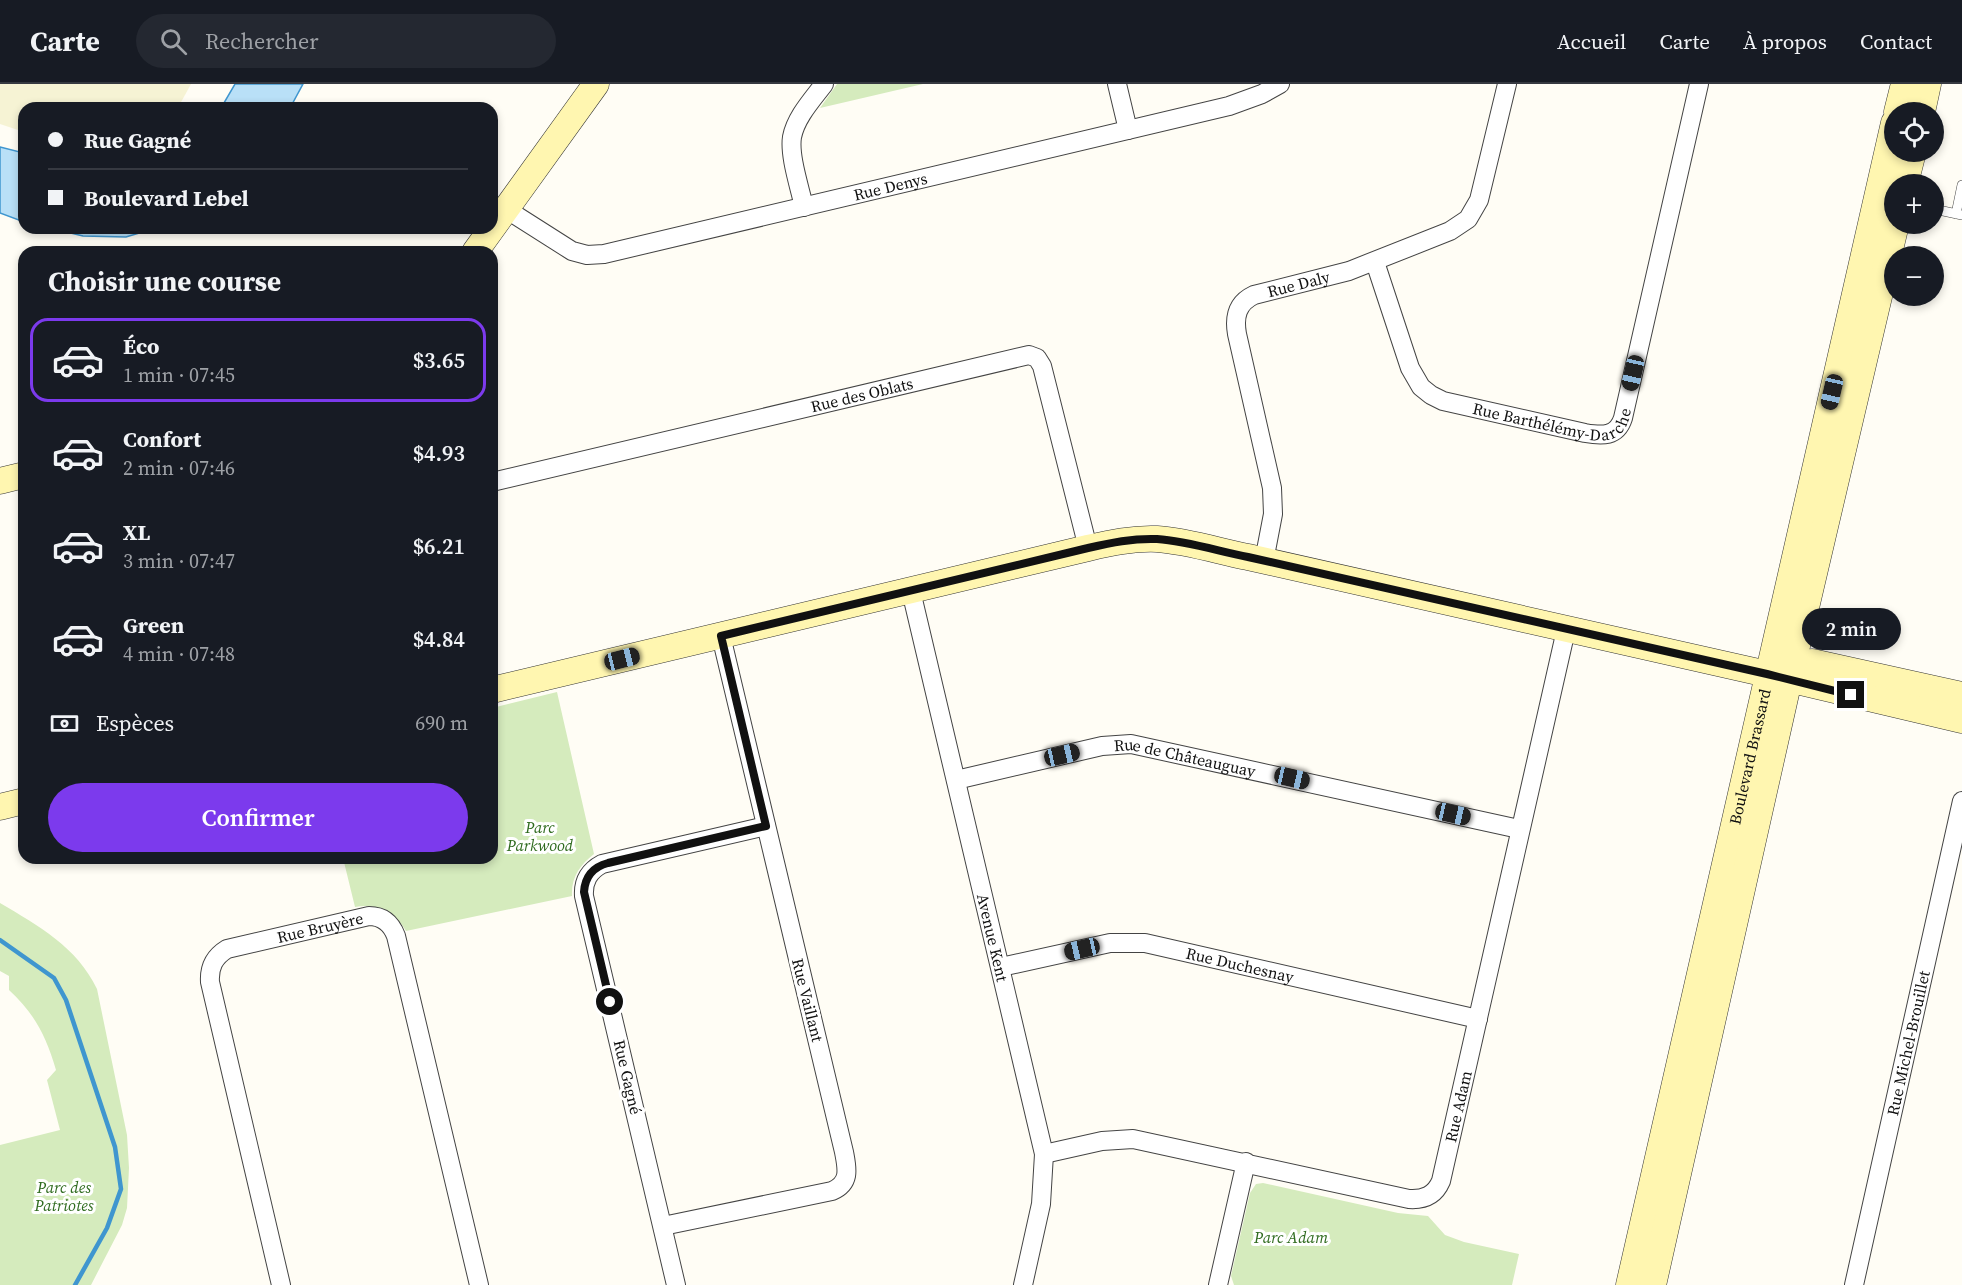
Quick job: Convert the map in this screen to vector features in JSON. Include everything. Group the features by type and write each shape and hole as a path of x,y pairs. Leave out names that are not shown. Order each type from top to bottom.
{"street":[{"path":"498,220 595,84"},
{"path":"804,207 792,152 792,137 800,117 824,84"},
{"path":"1117,84 1128,130"},
{"name":"Rue Denys","path":"506,209 564,248 587,255 604,254 1229,106 1262,94 1280,84"},
{"name":"Rue Daly","path":"1264,561 1272,522 1273,497 1237,334 1237,313 1242,303 1254,295 1326,278 1375,262 1450,231 1463,223 1472,214 1482,192 1507,84"},
{"name":"Rue Barthélémy-Darche","path":"1375,262 1410,368 1417,382 1426,392 1451,403 1585,433 1604,436 1612,434 1619,427 1623,418 1698,84"},
{"path":"1900,102 1904,84"},
{"path":"1924,102 1928,84"},
{"name":"Boulevard Brassard","path":"1653,1285 1783,673 1884,220"},
{"name":"Boulevard Brassard","path":"1629,1285 1893,234"},
{"name":"Rue des Oblats","path":"498,481 1029,355 1037,358 1042,366 1088,548"},
{"path":"0,481 18,476"},
{"path":"498,689 1088,548 1124,541 1156,539 1181,542 1566,630 1783,673 1962,720"},
{"name":"Avenue Kent","path":"911,591 1044,1154 1041,1204 1023,1285"},
{"name":"Rue Adam","path":"1044,1154 1102,1141 1133,1139 1408,1199 1422,1199 1433,1193 1441,1180 1566,630"},
{"name":"Rue Vaillant","path":"663,1226 832,1191 842,1185 847,1176 844,1152 721,636"},
{"path":"1783,673 1812,662 1962,695"},
{"name":"Rue de Châteauguay","path":"956,780 1102,746 1131,744 1519,829"},
{"name":"Rue Michel-Brouillet","path":"1854,1285 1962,801"},
{"path":"0,807 18,802"},
{"name":"Rue Gagné","path":"676,1285 585,896 585,884 593,869 602,864 766,826"},
{"name":"Rue Bruyère","path":"281,1285 210,982 212,965 221,953 234,947 369,916 379,917 387,922 396,936 478,1285"},
{"name":"Rue Duchesnay","path":"1001,967 1110,943 1144,943 1478,1019"},
{"path":"1218,1285 1246,1162"}],"lane":[{"path":"1944,211 1959,214 1962,185"}],"shaded area":[{"path":"0,84 191,84 181,102 18,102 18,130 0,124"}],"green space":[{"path":"837,84 923,84 820,108"},
{"name":"Parc Parkwood","path":"557,692 594,854 577,872 572,896 406,931 402,924 385,910 371,906 355,907 344,864 498,864 498,707"},
{"name":"Parc des Patriotes","path":"0,903 43,929 68,949 89,974 97,989 127,1135 129,1168 127,1208 122,1225 91,1285 0,1285 0,1145 60,1130 47,1080 56,1070 48,1047 33,1017 9,990 9,976 0,971"},
{"name":"Parc Adam","path":"1263,1183 1398,1213 1428,1216 1445,1235 1464,1242 1519,1254 1512,1285 1234,1285 1231,1276 1250,1193 1256,1184"}],"water":[{"path":"235,84 303,84 293,102 224,102"},
{"path":"0,147 18,152 18,220 0,213"},
{"path":"75,234 136,234 126,237"}],"waterway":[{"path":"0,940 54,978 66,1000 115,1147 121,1189 107,1228 75,1285"}],"route":[{"path":"610,1002 584,892 585,881 593,869 602,864 766,826 721,636 1088,548 1124,541 1156,539 1181,542 1248,557 1851,695"}]}
